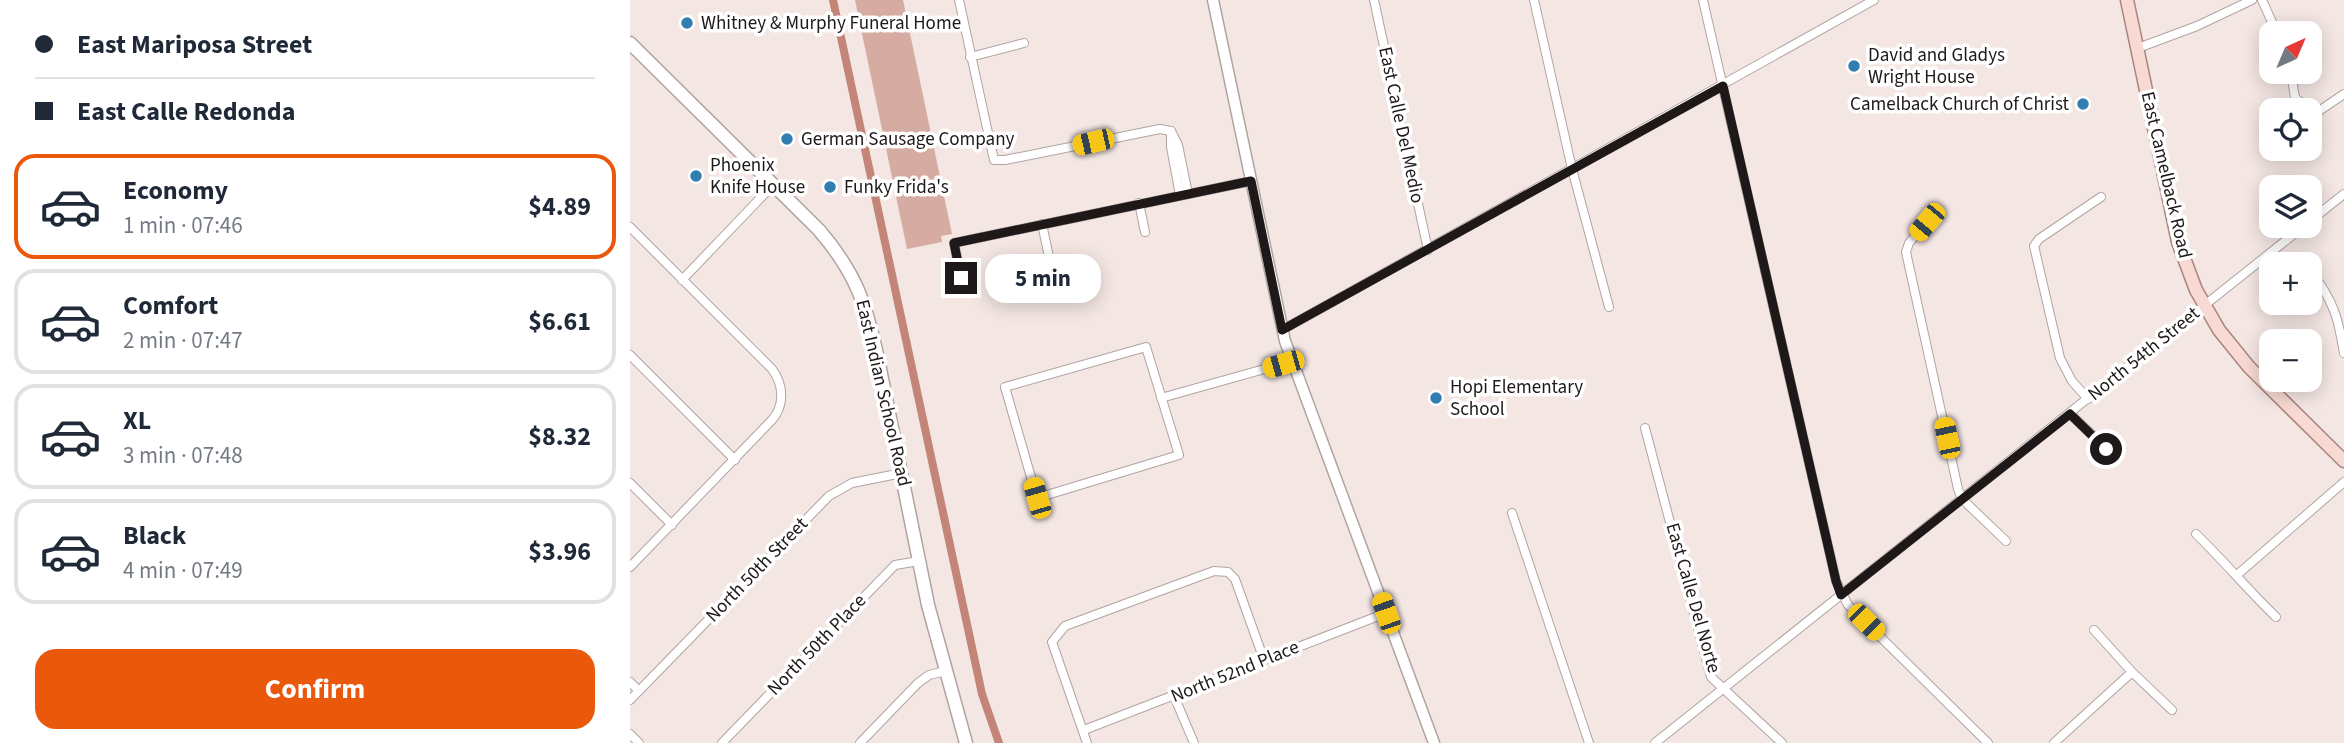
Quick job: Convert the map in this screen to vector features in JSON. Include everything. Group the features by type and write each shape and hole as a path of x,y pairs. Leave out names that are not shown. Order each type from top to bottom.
{"main road":[{"name":"East Camelback Road","path":"2127,0 2178,242 2190,278 2204,306 2249,368 2344,461"},
{"name":"East Indian School Road","path":"630,43 826,239 848,268 860,290 875,345 919,561 966,743"}],"street":[{"path":"959,0 994,160 1160,129 1171,131 1178,145 1178,166 1184,195"},
{"path":"1213,0 1282,330 1434,743"},
{"name":"East Calle Del Medio","path":"1374,0 1428,250"},
{"path":"1534,0 1572,169 1609,307"},
{"path":"1703,0 1841,595 1988,743"},
{"path":"1282,330 1874,0"},
{"path":"2138,48 2197,26 2252,0"},
{"path":"2262,0 2272,21"},
{"path":"970,57 1024,43"},
{"path":"2293,84 2295,98"},
{"path":"2322,109 2344,94"},
{"path":"961,278 954,243 1251,181"},
{"path":"682,280 773,185"},
{"path":"2322,211 2344,194"},
{"path":"2088,399 2072,381 2060,358 2035,243 2101,197"},
{"path":"1139,203 1144,232"},
{"path":"1927,222 1909,243 1906,252 1962,499 2006,541"},
{"path":"1042,224 1049,257"},
{"path":"630,227 772,369 781,390 776,416 630,568"},
{"name":"North 54th Street","path":"1655,743 2289,238"},
{"path":"2322,287 2333,304 2344,353"},
{"path":"1146,347 1161,398 1179,455 1037,498 1005,387 1146,347"},
{"path":"630,355 735,460"},
{"path":"1161,398 1293,361"},
{"path":"2070,414 2106,449"},
{"name":"East Calle Del Norte","path":"1645,428 1711,677 1782,743"},
{"name":"North 50th Street","path":"630,699 829,496 852,483 902,472"},
{"path":"2238,574 2344,482"},
{"path":"630,483 672,525"},
{"path":"1512,513 1589,743"},
{"path":"2196,534 2238,574 2242,584 2276,617"},
{"name":"North 50th Place","path":"722,743 895,565 919,561"},
{"path":"1087,743 1052,642 1065,626 1214,571 1228,572 1235,579 1265,660"},
{"name":"North 52nd Place","path":"1084,730 1386,613"},
{"path":"2094,630 2132,672 2172,710"},
{"path":"860,743 918,683 929,675 946,671"},
{"path":"2054,743 2132,672"},
{"path":"630,682 639,691"},
{"path":"1174,696 1194,743"},
{"path":"630,734 639,743"}],"shaded area":[{"path":"855,0 903,0 952,234 941,236 942,242 907,249"}],"waterway":[{"path":"833,0 982,694 999,743"}],"place":[{"name":"Whitney & Murphy Funeral Home","path":"687,23"},
{"name":"David and Gladys Wright House","path":"1854,66"},
{"name":"Camelback Church of Christ","path":"2083,104"},
{"name":"German Sausage Company","path":"787,139"},
{"name":"Phoenix Knife House","path":"696,176"},
{"name":"Funky Frida's","path":"830,187"},
{"name":"Hopi Elementary School","path":"1436,398"}],"route":[{"path":"961,278 954,243 1251,181 1282,330 1723,86 1841,595 2070,414 2106,449"}]}
